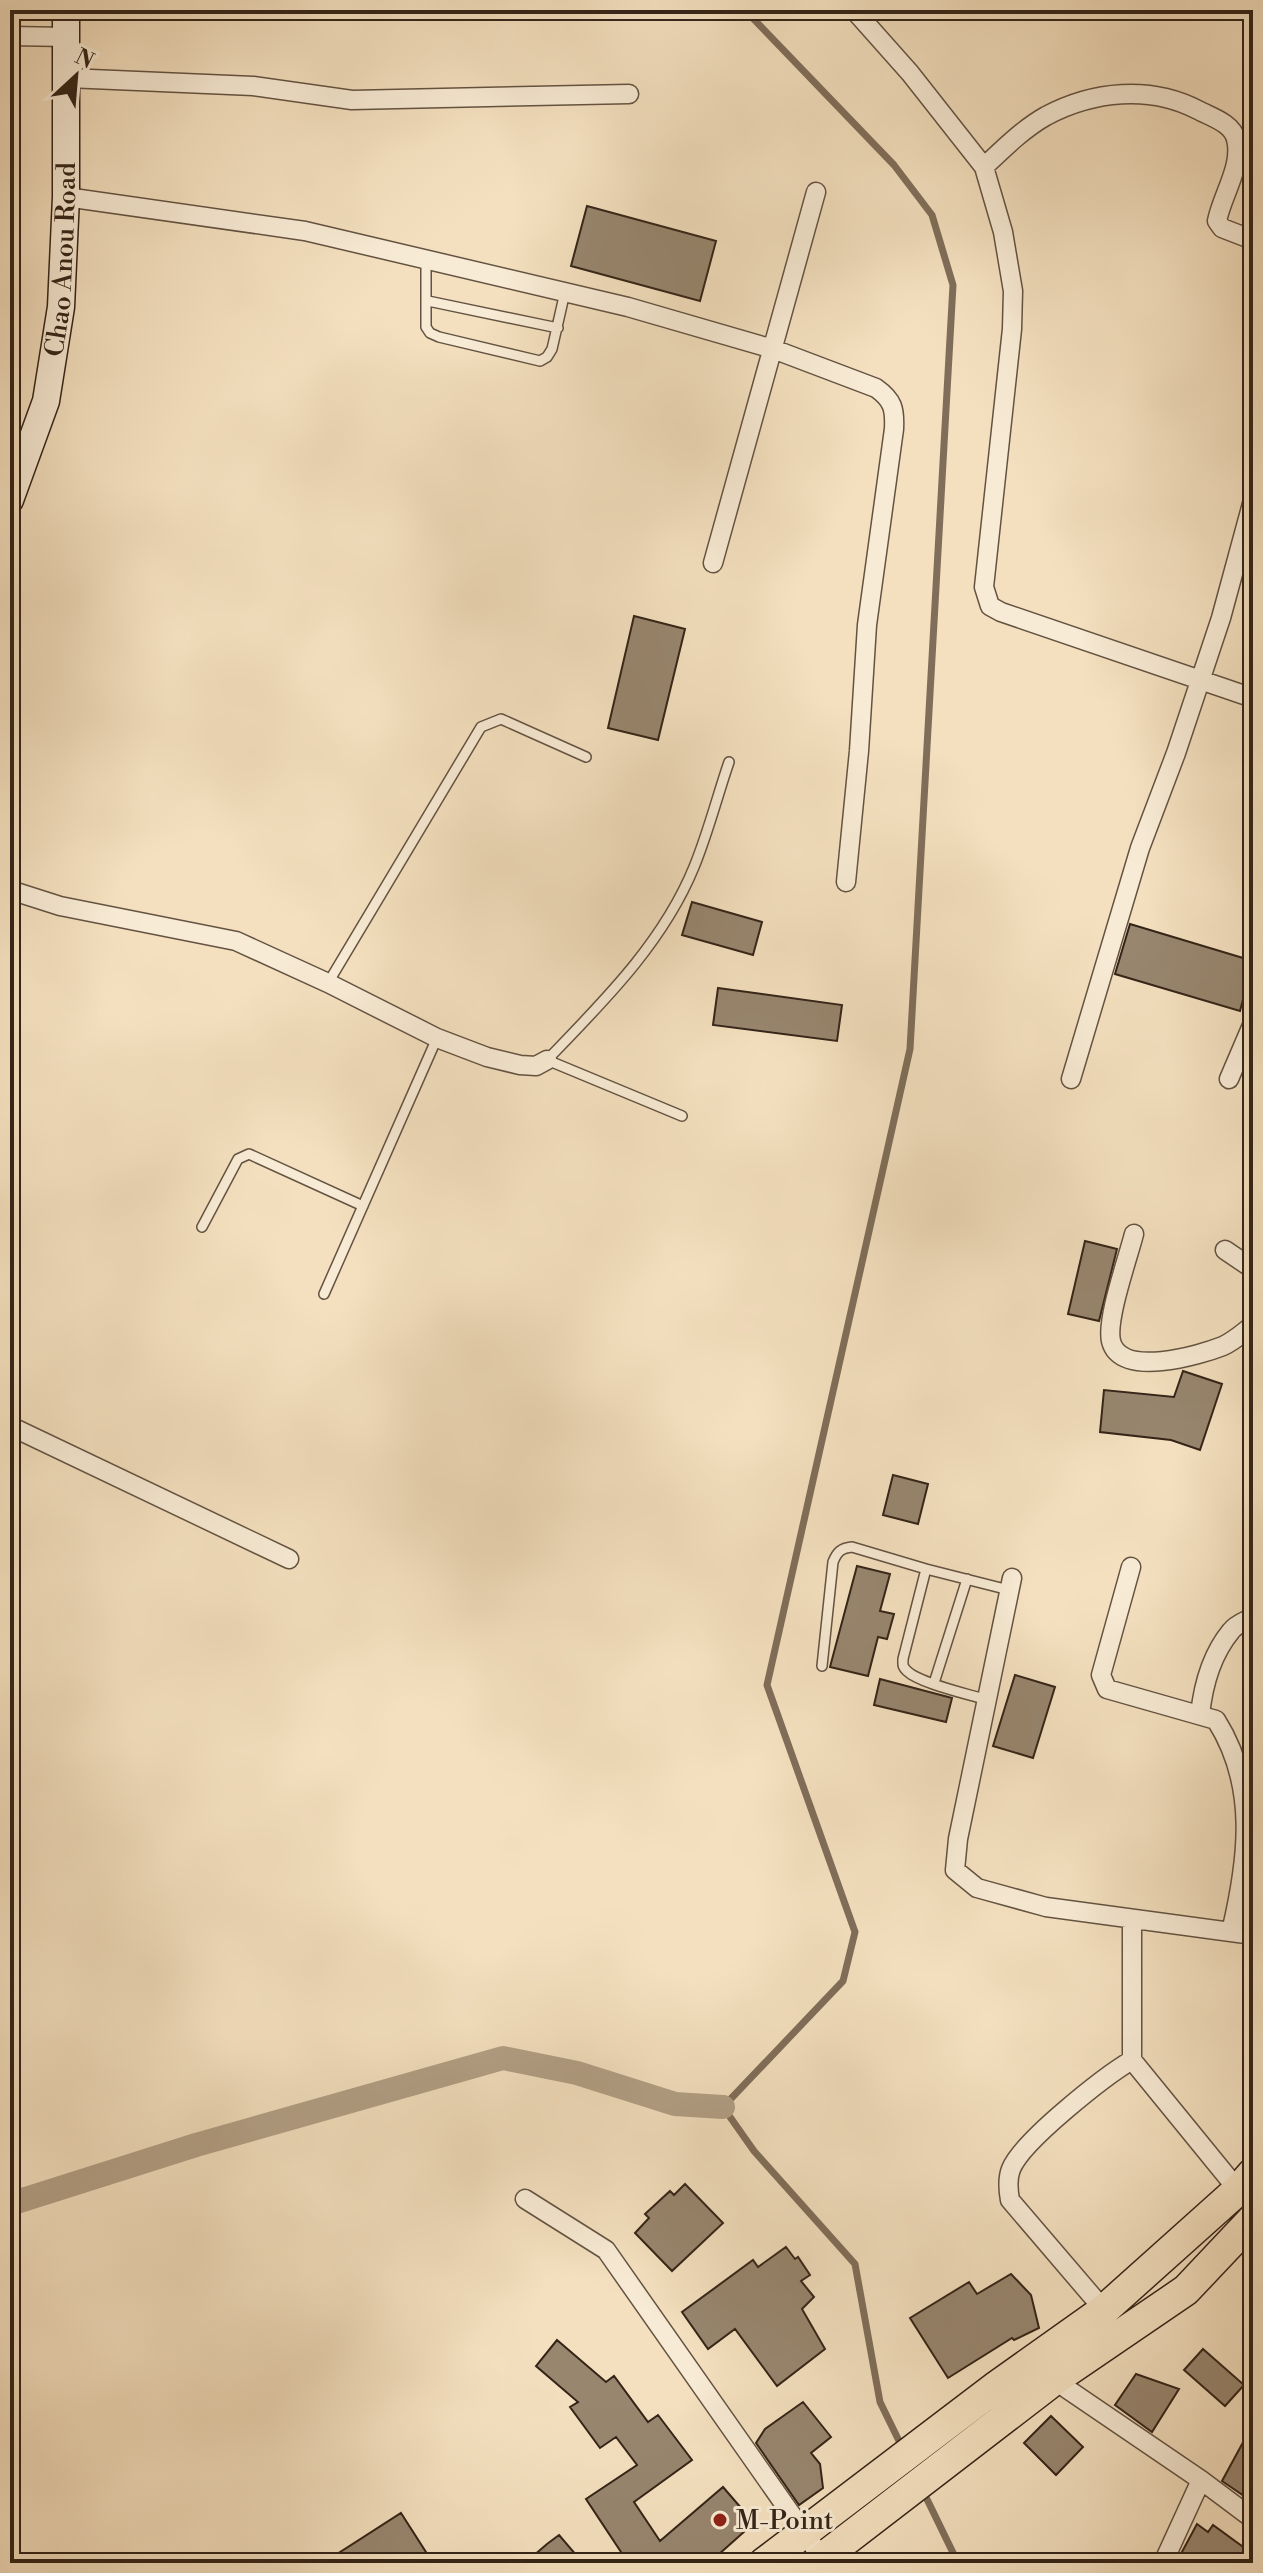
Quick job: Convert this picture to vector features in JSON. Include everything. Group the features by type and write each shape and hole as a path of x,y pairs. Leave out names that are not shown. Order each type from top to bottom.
{"main road":[{"path":"764,2563 997,2386 1104,2310 1245,2182"},
{"path":"819,2561 1054,2380 1186,2290 1253,2219"},
{"path":"997,2386 1014,2411"}],"street":[{"name":"Chao Anou Road","path":"10,500 46,401 56,352 66,197 66,10"},
{"path":"854,10 910,73 984,167 1003,232 1013,291 1009,367 984,587 990,606 1253,698"},
{"path":"10,36 67,37"},
{"path":"68,78 253,86 352,100 629,94"},
{"path":"984,167 1015,138 1044,117 1078,102 1112,94 1155,95 1215,118 1226,124 1236,137 1237,161 1217,221 1222,228 1253,240"},
{"path":"713,563 816,192"},
{"path":"66,197 305,231 628,307 773,349 876,388 889,397 894,410 883,520 867,625 846,882"},
{"path":"1071,1079 1140,848 1221,618 1253,500"},
{"path":"10,890 60,906 236,941 437,1038 487,1057 520,1065 536,1066 547,1060"},
{"path":"1229,1079 1253,1023"},
{"path":"1134,1234 1111,1323 1110,1339 1114,1350 1124,1357 1169,1362 1227,1345 1253,1325"},
{"path":"1225,1250 1253,1269"},
{"path":"10,1426 289,1559"},
{"path":"1131,1567 1101,1675 1107,1689 1216,1720 1231,1743 1246,1805 1244,1874 1231,1932"},
{"path":"1010,1584 958,1839 955,1870 977,1888 1046,1907 1253,1935"},
{"path":"1200,1715 1203,1688 1220,1648 1233,1628 1253,1617"},
{"path":"1132,1919 1132,2060 1245,2182"},
{"path":"1104,2310 1010,2200 1007,2187 1011,2169 1023,2149 1098,2082 1132,2060"},
{"path":"525,2199 606,2250 803,2532 819,2561"},
{"path":"1054,2380 1253,2519"},
{"path":"1163,2563 1201,2480"}],"lane":[{"path":"426,260 426,327 430,333 540,361 552,349 565,292"},
{"path":"428,301 558,328"},
{"path":"328,983 481,727 501,719 586,757"},
{"path":"682,1116 547,1060 614,990 660,930 693,868 729,762"},
{"path":"324,1294 437,1038"},
{"path":"202,1227 238,1159 249,1154 363,1206"},
{"path":"822,1666 833,1562 842,1548 860,1548 967,1579 1010,1584"},
{"path":"926,1569 903,1664 909,1673 987,1700"},
{"path":"934,1683 967,1579"}],"building":[{"path":"587,206 716,241 700,301 571,266"},
{"path":"634,616 685,629 658,740 608,728"},
{"path":"692,902 762,922 753,955 682,935"},
{"path":"1130,924 1253,961 1240,1011 1115,974"},
{"path":"718,988 842,1005 837,1041 713,1025"},
{"path":"1085,1241 1117,1249 1099,1321 1068,1314"},
{"path":"1183,1371 1222,1384 1200,1450 1171,1440 1100,1432 1104,1390 1174,1397"},
{"path":"893,1475 928,1484 918,1524 883,1515"},
{"path":"857,1566 890,1574 880,1611 894,1614 887,1639 878,1637 868,1676 830,1667"},
{"path":"1015,1675 1055,1687 1033,1758 993,1746"},
{"path":"880,1679 952,1698 946,1722 874,1705"},
{"path":"685,2184 723,2223 672,2271 635,2233 649,2218 645,2214 670,2191 674,2195"},
{"path":"786,2247 795,2259 798,2257 810,2275 801,2281 814,2297 802,2309 825,2349 777,2386 735,2329 708,2349 682,2312 753,2260 758,2267"},
{"path":"1011,2274 1031,2295 1039,2328 1014,2340 1012,2338 948,2378 910,2318 969,2282 977,2294"},
{"path":"557,2340 606,2382 614,2376 648,2422 658,2415 692,2460 634,2502 660,2541 723,2487 754,2523 709,2563 607,2563 621,2552 586,2499 637,2465 616,2437 600,2448 570,2407 578,2402 536,2366"},
{"path":"1203,2349 1244,2385 1225,2406 1184,2370"},
{"path":"1136,2374 1179,2389 1152,2432 1115,2405"},
{"path":"803,2402 831,2437 811,2453 820,2464 823,2488 799,2505 756,2443 765,2429"},
{"path":"1051,2416 1083,2447 1056,2475 1024,2443"},
{"path":"1253,2424 1253,2502 1222,2481"},
{"path":"401,2513 433,2563 323,2563"},
{"path":"1197,2524 1208,2532 1213,2525 1246,2549 1236,2563 1176,2563"},
{"path":"559,2535 583,2563 525,2563 547,2544"}],"waterway":[{"path":"745,10 894,165 932,215 953,285 910,1049 767,1685 855,1932 843,1981 723,2107 754,2151 855,2264 880,2402 902,2447"},
{"path":"10,2204 196,2145 503,2058 577,2073 675,2104 723,2107"},
{"path":"923,2491 958,2563"}],"place":[{"name":"M-Point","path":"720,2520"}]}
